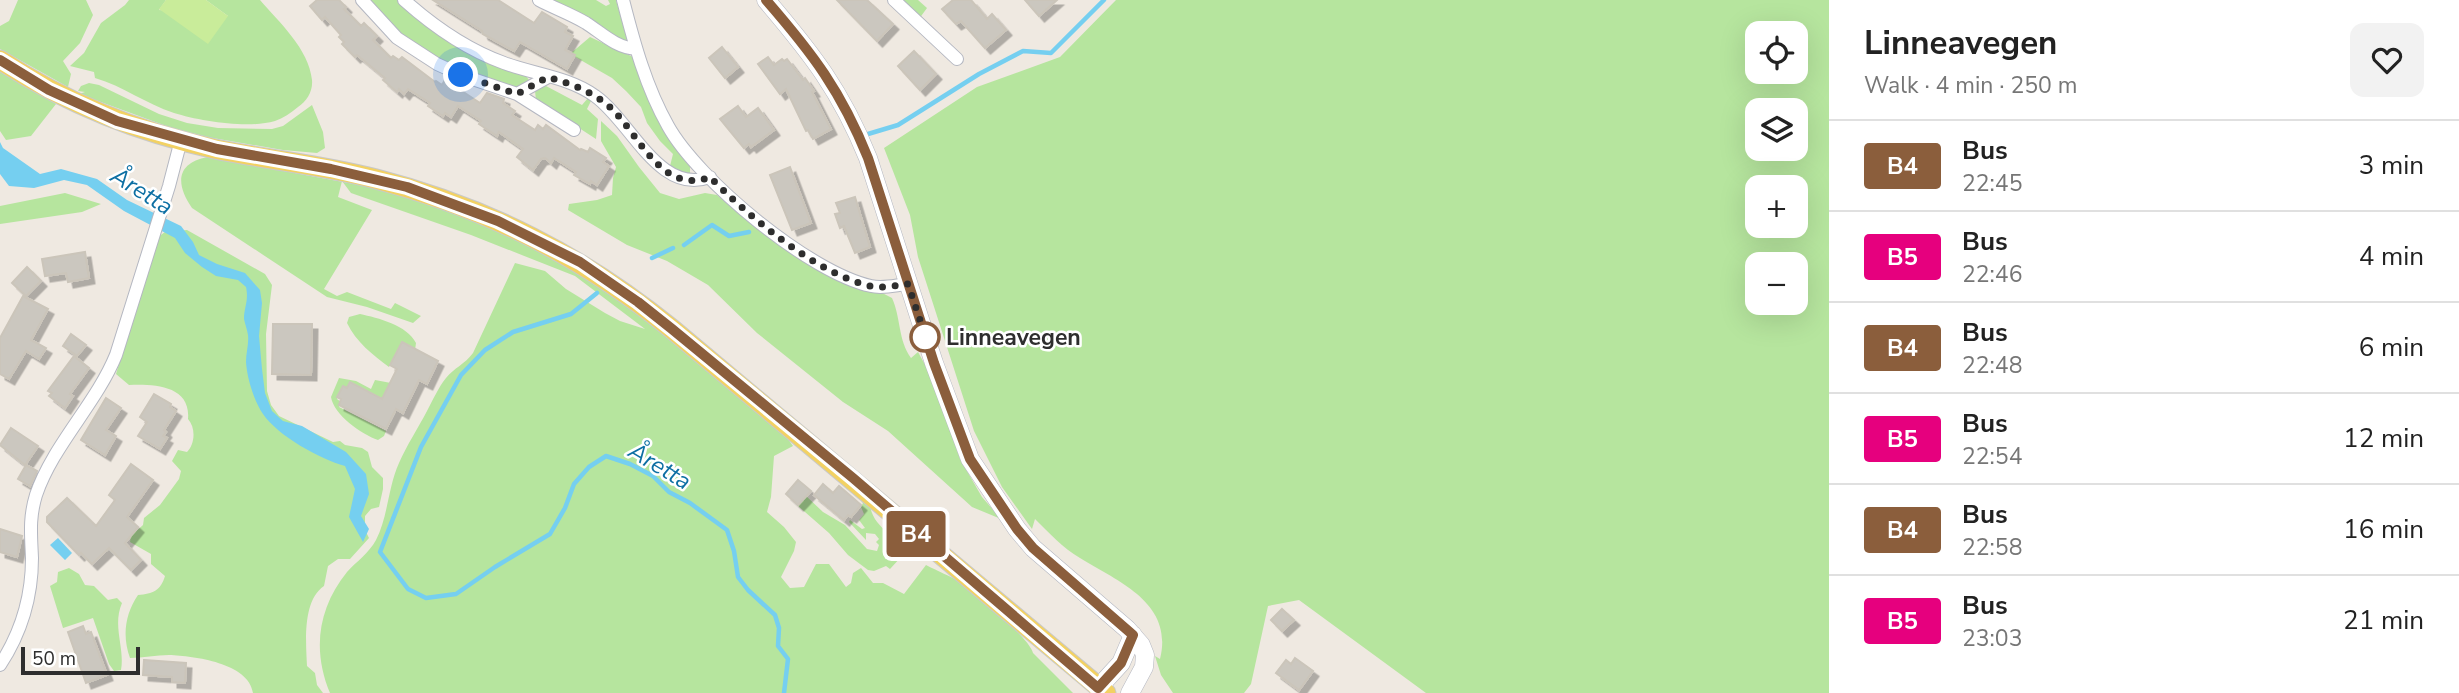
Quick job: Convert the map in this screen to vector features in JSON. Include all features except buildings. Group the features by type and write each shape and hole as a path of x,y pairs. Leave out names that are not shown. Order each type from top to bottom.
{"main road":[{"path":"0,60 49,90 117,121 181,140 407,187 480,213 580,262 672,329 853,478 1102,690"}],"street":[{"path":"362,0 397,38 437,64 517,94 574,130"},
{"path":"404,0 434,24 482,53 503,63 575,85 596,96 669,174 696,181 710,177"},
{"path":"539,0 585,23 613,43 636,49"},
{"path":"623,0 636,49 668,126 710,177 756,220 841,275 873,287 908,284"},
{"path":"766,0 805,45 843,102 868,158 960,435 983,480 1033,548 1133,635 1145,656 1144,667 1130,693"},
{"path":"894,0 957,59"},
{"path":"517,94 548,77"},
{"path":"0,665 16,638 25,613 31,573 29,531 37,491 108,376 169,186 181,140"},
{"path":"1102,690 1121,663 1133,635"}],"green space":[{"path":"18,0 86,0 93,15 80,43 63,61 71,74 68,87 0,49 0,26 9,21"},
{"path":"129,0 166,0 159,10 228,16 206,0 260,0 292,37 305,58 312,80 309,95 293,111 275,121 224,123 164,109 95,78 94,72 70,66 84,53 101,23"},
{"path":"166,0 206,0 228,16 208,44 159,9"},
{"path":"368,0 399,0 526,76 529,80 527,85 515,89 434,58 398,34"},
{"path":"551,0 596,0 606,6 610,4 608,0 616,0 628,43"},
{"path":"901,0 918,0 927,8 919,19"},
{"path":"1116,0 1829,0 1829,693 1426,693 1299,600 1268,606 1251,684 1244,693 1173,693 1161,675 1155,656 1160,659 1162,640 1159,623 1151,609 1140,596 1126,586 1068,550 1035,519 1032,529 1002,487 974,431 918,257 910,215 884,148 977,87 1060,57"},
{"path":"590,37 633,57 642,84 690,165 690,173 682,174 670,166 673,154 660,141 647,123 641,107 626,91 612,78 570,54"},
{"path":"0,70 56,104 31,136 6,140 0,131"},
{"path":"89,83 99,85 159,114 187,123 218,128 272,129 283,126 312,105 323,132 325,148 317,153 283,150 207,137 169,127 79,94 85,92 78,91 81,86"},
{"path":"546,86 582,105 588,98 591,101 587,109 598,119 596,139 536,100 535,91"},
{"path":"601,121 617,136 660,193 679,199 705,193 717,195 759,230 892,298 907,351 911,358 918,352 934,381 960,459 982,497 1001,519 972,507 888,431 843,402 757,333 708,285 667,261 627,245 568,210 569,204 612,195 616,167 601,141"},
{"path":"208,157 342,182 338,197 372,210 324,289 337,296 347,292 391,309 395,303 421,316 413,323 327,297 192,208 183,191 182,176 189,164"},
{"path":"343,182 392,191 498,229 597,283 648,321 788,439 793,446 774,456 771,497 767,512 796,542 781,577 790,588 804,587 816,564 829,564 846,587 851,583 853,573 861,568 873,583 883,583 904,594 926,565 961,583 989,606 1022,637 1033,653 1073,693 330,693 324,677 320,645 324,615 330,600 347,572 376,540 402,456 443,382 473,353 515,263 545,271 566,289 605,313 645,329 575,276 471,235 351,193"},
{"path":"65,193 101,204 82,212 0,224 0,206"},
{"path":"187,230 265,274 272,285 266,334 267,391 271,405 279,416 333,442 340,441 345,445 362,448 368,452 372,467 383,478 379,507 371,509 365,516 365,530 369,538 350,559 338,559 328,566 324,586 317,593 309,612 306,635 307,666 315,673 317,685 323,693 253,693 242,675 219,663 169,655 130,658 126,625 134,602 138,595 148,594 159,588 165,576 151,564 151,554 130,542 131,536 143,525 144,518 160,505 179,479 181,471 172,461 178,450 187,452 190,449 193,431 187,408 177,393 159,386 129,385 116,374 158,237 165,232"},
{"path":"360,314 391,323 406,331 416,343 415,350 401,344 389,367 365,348 347,323 349,317"},
{"path":"339,378 356,381 371,389 375,380 391,383 382,400 343,388 337,399 341,402 339,407 386,431 384,436 378,440 364,433 349,423 337,410 331,397"},
{"path":"856,493 870,505 876,520 897,542 902,556 890,569 886,566 874,571 868,570 848,555 829,533 797,505 805,495 823,512 845,525 867,549 877,551 879,545 876,542 879,539 875,534 866,533 866,540 849,522 850,520 862,529 865,528 859,520 864,514 861,507 863,503"},
{"path":"69,568 79,574 85,585 94,586 108,600 117,598 122,603 118,620 121,670 114,671 109,664 93,618 63,628 50,586 57,582 58,572"}],"water":[{"path":"0,142 3,148 40,174 61,169 97,179 127,200 181,226 199,255 245,273 260,290 262,303 259,336 262,369 265,393 272,411 283,421 302,426 346,452 366,474 369,494 361,516 369,529 363,542 349,517 355,489 345,466 312,452 289,438 270,422 257,403 249,382 246,362 246,287 238,280 216,276 185,253 175,238 124,211 87,185 64,180 34,188 9,186 0,174"},
{"path":"58,538 72,553 65,560 50,545"}],"waterway":[{"path":"868,134 898,125 979,74 1023,51 1051,53 1104,0"},
{"path":"684,245 712,225 729,236 749,232"},
{"path":"652,258 673,248"},
{"name":"Åretta","path":"597,293 571,314 513,332 485,350 461,375 421,447 380,552 408,589 426,598 456,594 550,534 565,508 574,484 589,467 606,456 630,464 653,476 669,492 690,503 727,530 738,577 775,615 779,628 778,646 788,659 784,693"}],"bus line":[{"name":"B4","path":"0,60 49,90 117,121 217,149 331,169 407,187 480,213 580,262 672,329 853,478 1098,688 1121,663 1133,635 1033,548 970,459 934,363 868,158 855,126 827,75 766,0"}],"place":[{"name":"Linneavegen","path":"925,337"}],"route":[{"path":"461,75 517,94 548,77 586,90 624,122 646,152 669,174 696,181 710,177 756,220 841,275 873,287 908,284 928,344 925,337"}]}
